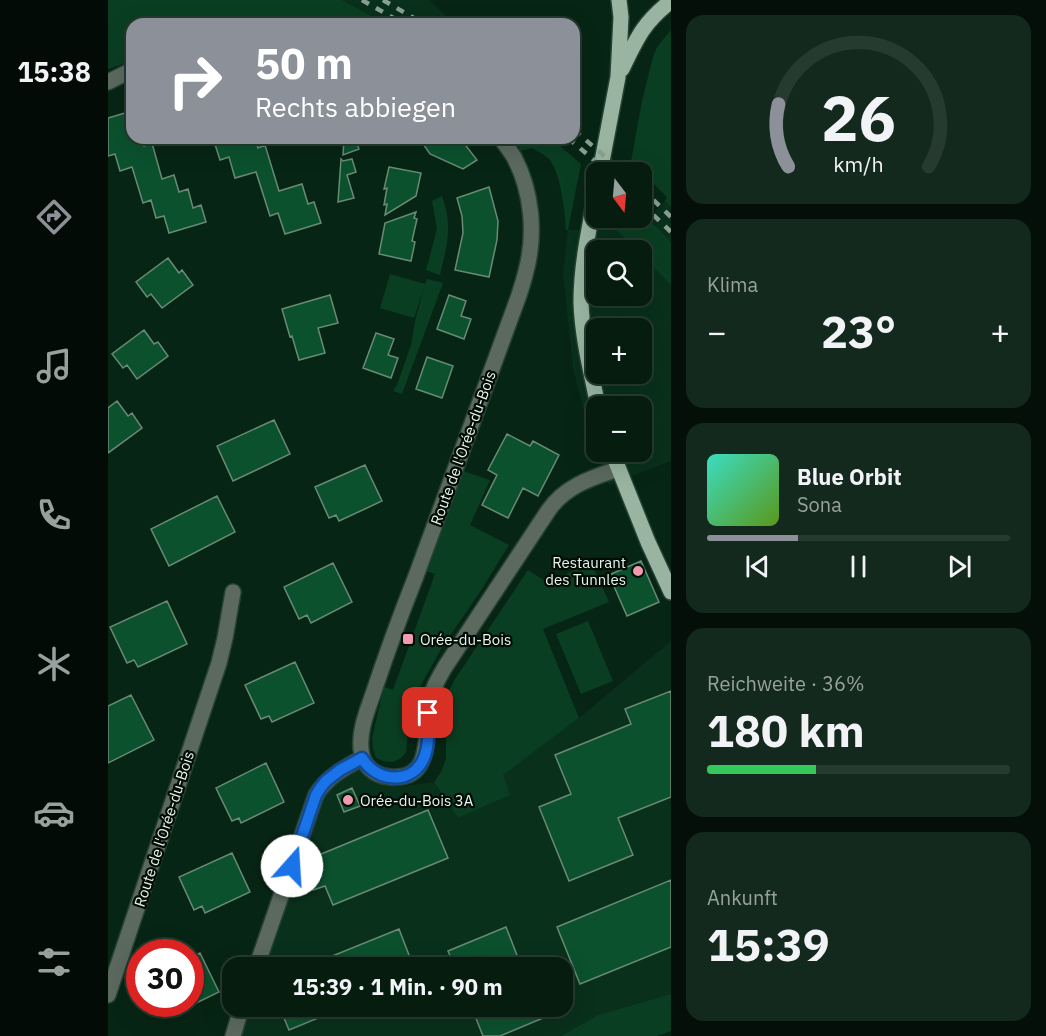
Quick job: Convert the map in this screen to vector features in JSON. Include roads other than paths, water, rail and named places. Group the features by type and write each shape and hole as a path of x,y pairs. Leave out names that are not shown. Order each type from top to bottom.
{"main road":[{"path":"602,162 618,77 621,17 619,0"},
{"path":"618,77 643,27 671,1"},
{"path":"590,228 581,302 596,396"},
{"path":"616,462 671,592"}],"street":[{"path":"108,82 126,73"},
{"name":"Route de l'Orée-du-Bois","path":"362,758 361,738 364,720 383,662 527,270 531,246 529,203 514,157 505,144"},
{"path":"260,957 316,795 321,787 333,776 362,758 372,771 383,776 405,776 416,769 426,753 429,703 436,683 548,511 572,487 618,469"},
{"name":"Route de l'Orée-du-Bois","path":"108,994 219,663 233,592"},
{"path":"232,1036 238,1017"}],"railway":[{"path":"362,0 394,18"},
{"path":"383,0 414,18"},
{"path":"580,135 611,162"},
{"path":"575,144 596,162"},
{"path":"652,199 671,217"},
{"path":"652,214 671,232"}],"place":[{"name":"Restaurant des Tunnles","path":"638,571"},
{"name":"Orée-du-Bois","path":"408,639"},
{"name":"Orée-du-Bois 3A","path":"348,800"}]}
